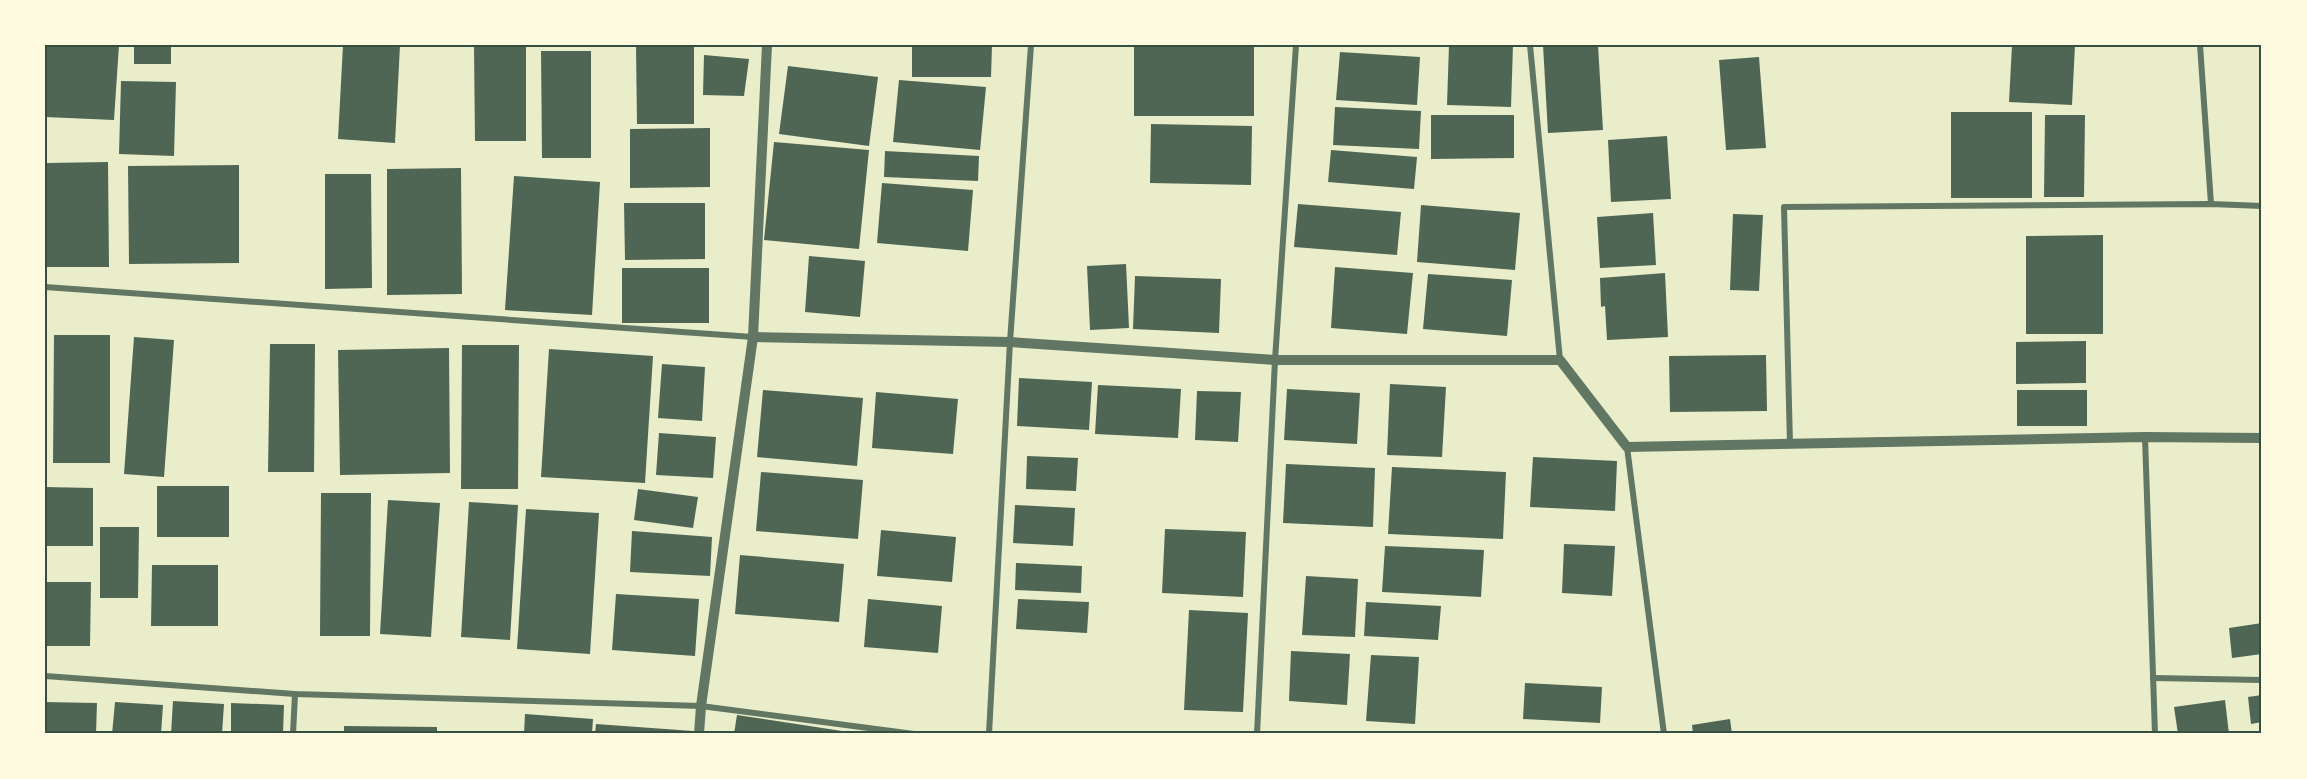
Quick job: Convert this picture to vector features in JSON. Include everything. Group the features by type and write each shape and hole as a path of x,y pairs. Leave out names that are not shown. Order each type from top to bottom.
{"street":[{"path":"699,734 700,706 753,337 767,45"},
{"path":"988,734 1010,342 1031,45"},
{"path":"1257,734 1275,360 1296,45"},
{"path":"1530,45 1560,360 1627,447 1664,734"},
{"path":"2200,45 2211,204"},
{"path":"1790,444 1784,207 2211,204 2262,206"},
{"path":"45,287 753,337 1010,342 1275,360 1560,360"},
{"path":"1627,447 2145,437 2262,438"},
{"path":"2145,437 2155,734"},
{"path":"45,676 295,694 700,706 914,734"},
{"path":"2153,678 2262,680"},
{"path":"293,734 295,694"}],"building":[{"path":"45,45 119,45 114,120 45,117"},
{"path":"134,45 171,45 171,64 134,64"},
{"path":"343,45 400,45 395,143 338,139"},
{"path":"474,45 526,45 526,141 475,141"},
{"path":"636,45 694,45 694,124 637,124"},
{"path":"912,45 992,45 991,77 912,77"},
{"path":"1134,45 1254,45 1254,116 1134,116"},
{"path":"1449,45 1513,45 1511,107 1447,105"},
{"path":"1543,45 1598,45 1603,130 1548,133"},
{"path":"2012,45 2075,45 2072,105 2009,102"},
{"path":"541,51 591,51 591,158 542,158"},
{"path":"1340,52 1420,57 1417,105 1336,100"},
{"path":"704,55 749,59 744,96 703,95"},
{"path":"1759,57 1766,148 1726,150 1719,60"},
{"path":"788,66 878,77 869,146 779,134"},
{"path":"899,80 986,87 980,150 893,142"},
{"path":"121,81 176,82 174,156 119,154"},
{"path":"1335,107 1421,111 1419,149 1333,145"},
{"path":"1951,112 2032,112 2032,198 1951,198"},
{"path":"1431,115 1514,115 1514,158 1431,159"},
{"path":"2045,115 2085,115 2084,197 2044,197"},
{"path":"1151,124 1252,126 1251,185 1150,183"},
{"path":"710,128 710,187 630,188 630,129"},
{"path":"1667,136 1671,199 1611,202 1608,140"},
{"path":"774,142 869,150 859,249 764,240"},
{"path":"1331,150 1417,157 1414,189 1328,182"},
{"path":"885,151 979,156 978,181 884,177"},
{"path":"108,162 109,267 47,267 47,163"},
{"path":"239,165 239,263 129,264 128,166"},
{"path":"461,168 462,294 387,295 387,169"},
{"path":"325,174 371,174 372,288 325,289"},
{"path":"514,176 600,182 592,315 505,310"},
{"path":"882,183 973,190 968,251 877,243"},
{"path":"624,203 705,203 705,259 625,260"},
{"path":"1298,204 1401,212 1397,255 1294,247"},
{"path":"1421,205 1520,213 1515,270 1417,262"},
{"path":"1653,213 1656,265 1600,268 1597,217"},
{"path":"1733,214 1763,215 1759,291 1730,290"},
{"path":"2103,235 2103,334 2026,334 2026,236"},
{"path":"809,256 865,261 860,317 805,312"},
{"path":"1126,264 1129,328 1090,330 1087,266"},
{"path":"1335,267 1413,273 1407,334 1331,328"},
{"path":"622,268 709,268 709,323 622,323"},
{"path":"1665,273 1668,337 1607,340 1605,306 1601,307 1600,278"},
{"path":"1428,274 1512,280 1507,336 1423,329"},
{"path":"1135,276 1221,279 1219,333 1133,329"},
{"path":"54,335 110,335 110,463 53,463"},
{"path":"134,337 174,340 164,477 124,474"},
{"path":"2086,341 2086,383 2016,384 2016,342"},
{"path":"270,344 315,344 314,472 268,472"},
{"path":"462,345 519,345 518,489 461,489"},
{"path":"449,348 450,473 340,475 338,350"},
{"path":"549,349 653,356 645,483 541,477"},
{"path":"1766,355 1767,411 1670,412 1669,356"},
{"path":"662,364 705,367 702,421 658,418"},
{"path":"1019,378 1092,382 1089,430 1017,426"},
{"path":"1390,384 1446,387 1442,457 1387,455"},
{"path":"1098,385 1181,389 1178,438 1095,434"},
{"path":"1287,389 1360,393 1357,444 1284,440"},
{"path":"763,390 863,398 857,466 757,457"},
{"path":"2017,390 2087,390 2087,426 2017,426"},
{"path":"1197,391 1241,392 1238,442 1195,440"},
{"path":"876,392 958,399 953,454 872,448"},
{"path":"659,433 716,437 713,478 656,475"},
{"path":"1027,456 1078,458 1076,491 1026,489"},
{"path":"1533,457 1617,461 1615,511 1530,507"},
{"path":"1286,464 1375,468 1373,527 1283,523"},
{"path":"1392,467 1506,472 1503,539 1388,534"},
{"path":"761,472 863,480 858,539 756,531"},
{"path":"157,486 229,486 229,537 157,537"},
{"path":"45,487 93,488 93,546 45,546"},
{"path":"638,489 698,497 693,528 634,520"},
{"path":"321,493 371,493 370,636 320,636"},
{"path":"388,500 440,503 431,637 380,634"},
{"path":"469,502 518,505 510,640 461,637"},
{"path":"1015,505 1075,508 1073,546 1013,543"},
{"path":"526,509 599,513 590,654 517,649"},
{"path":"100,527 139,527 138,598 100,598"},
{"path":"1165,529 1246,532 1243,597 1162,593"},
{"path":"881,530 956,537 952,582 877,576"},
{"path":"632,531 712,537 710,576 630,572"},
{"path":"1564,544 1615,546 1612,596 1562,593"},
{"path":"1385,546 1484,550 1481,597 1382,592"},
{"path":"740,555 844,564 839,622 735,614"},
{"path":"1016,563 1082,566 1081,593 1015,590"},
{"path":"152,565 218,565 218,626 151,626"},
{"path":"1306,576 1358,579 1355,637 1302,635"},
{"path":"45,582 91,582 90,646 45,646"},
{"path":"616,594 699,599 695,656 612,650"},
{"path":"868,599 942,606 938,653 864,647"},
{"path":"1018,599 1089,602 1087,633 1016,629"},
{"path":"1366,602 1441,606 1438,640 1364,636"},
{"path":"1189,610 1248,613 1243,712 1184,710"},
{"path":"2262,623 2262,654 2232,658 2229,628"},
{"path":"1291,651 1350,654 1347,705 1289,701"},
{"path":"1371,655 1419,657 1415,724 1366,721"},
{"path":"1525,683 1602,687 1600,723 1523,719"},
{"path":"2262,695 2262,722 2251,724 2248,697"},
{"path":"2225,700 2229,734 2178,734 2174,707"},
{"path":"173,701 224,704 222,734 171,734"},
{"path":"45,702 97,703 96,734 45,734"},
{"path":"115,702 163,705 161,734 112,734"},
{"path":"231,703 284,705 283,734 231,734"},
{"path":"525,714 593,719 592,734 524,734"},
{"path":"737,715 855,733 855,734 734,734"},
{"path":"1730,719 1732,734 1693,734 1692,725"},
{"path":"596,724 693,731 693,734 595,734"},
{"path":"344,726 437,727 437,734 344,734"}]}
